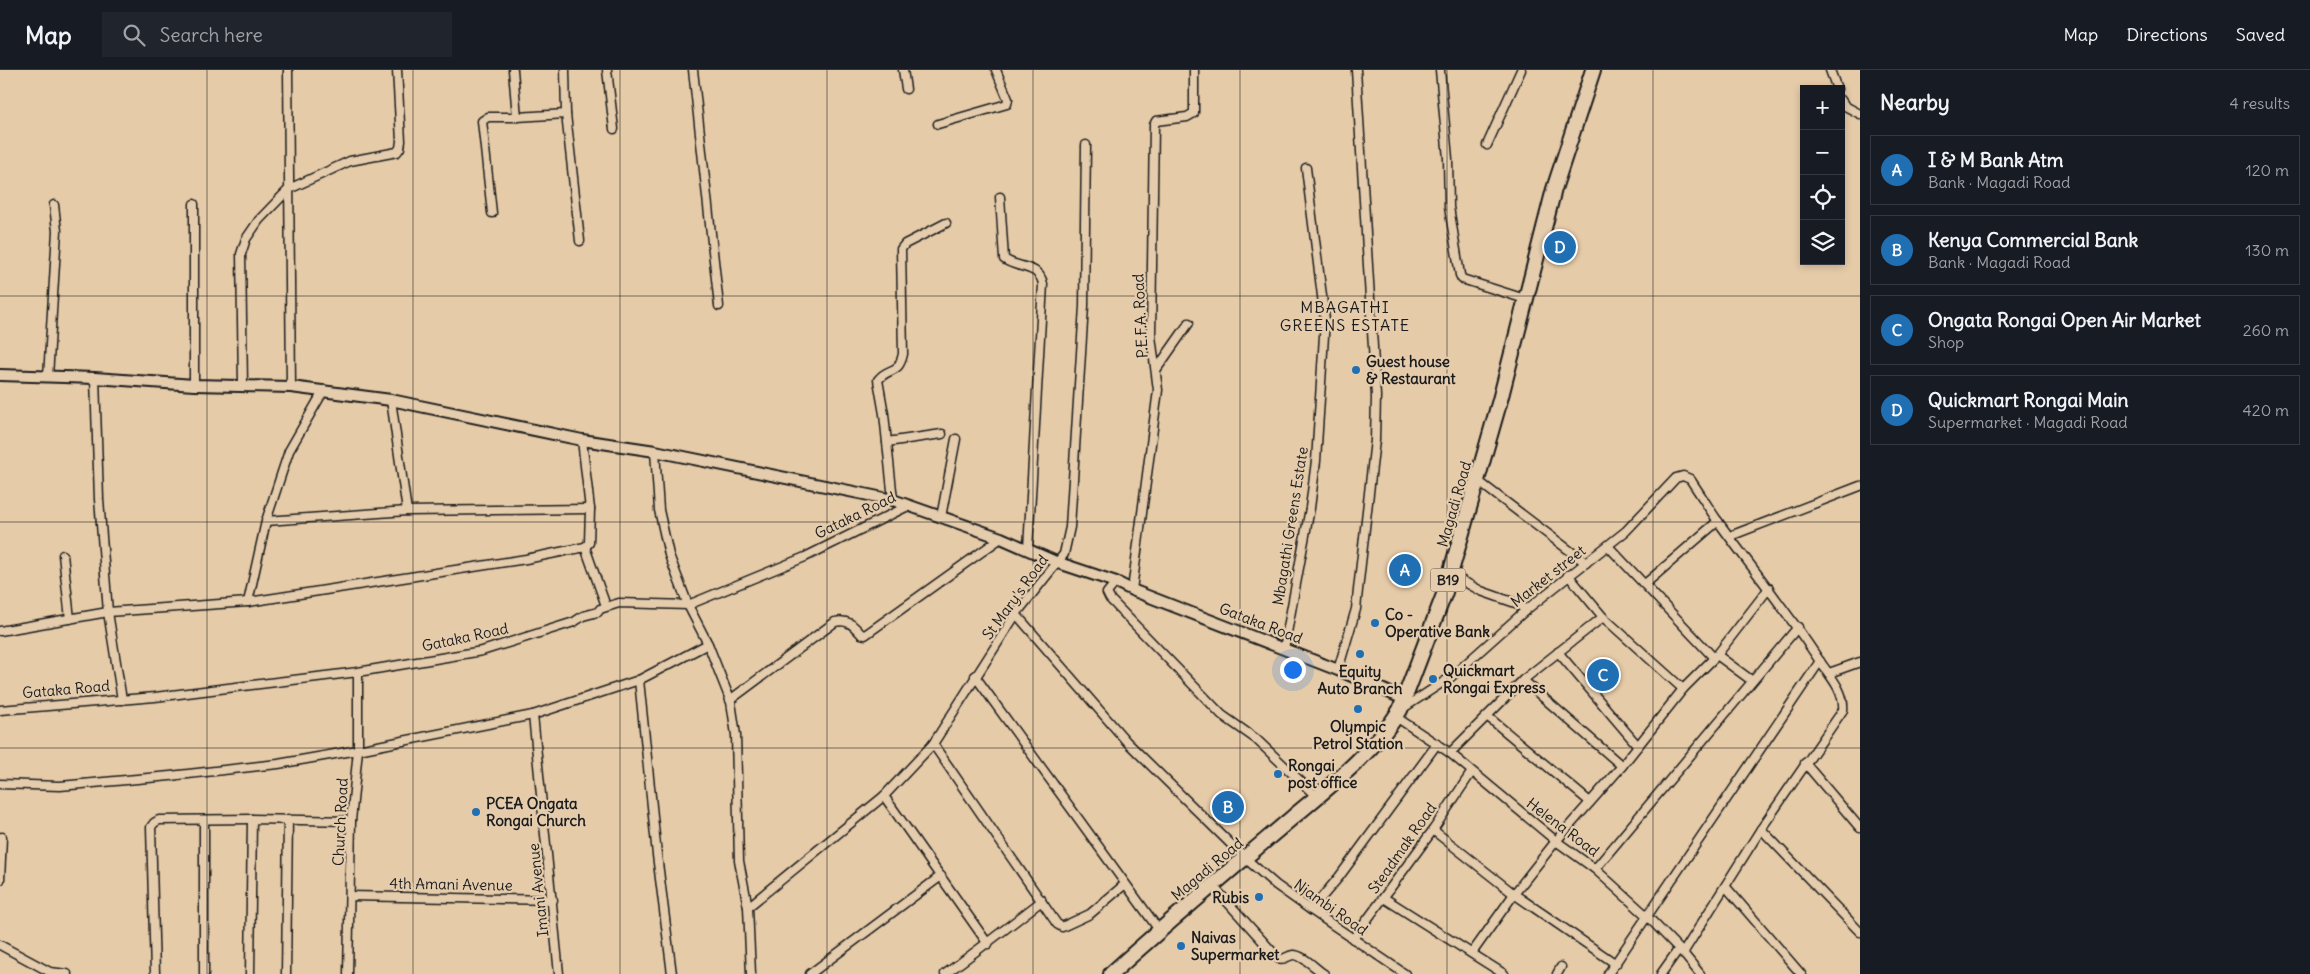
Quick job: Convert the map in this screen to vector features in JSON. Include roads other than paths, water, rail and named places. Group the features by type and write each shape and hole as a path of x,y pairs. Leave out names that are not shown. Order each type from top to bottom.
{"highway":[{"name":"Magadi Road","path":"1118,972 1158,930 1317,797 1375,743 1400,709 1450,574 1512,357 1554,189 1593,70"}],"street":[{"path":"288,70 291,387"},
{"path":"242,385 241,254 246,240 259,220 289,189 350,161 397,152 401,142 397,70"},
{"path":"514,70 516,117"},
{"path":"565,70 566,114 580,241"},
{"path":"607,70 614,129"},
{"path":"693,70 719,306"},
{"path":"902,70 906,89"},
{"path":"938,124 1007,104 1008,99 996,70"},
{"name":"P.E.F.A. Road","path":"1132,590 1158,390 1151,336 1154,126 1156,121 1187,117 1194,113 1194,70"},
{"path":"1338,670 1356,609 1376,405 1356,70"},
{"path":"1440,70 1448,159 1449,207 1460,275 1462,279 1525,299"},
{"path":"1487,145 1521,70"},
{"path":"1830,70 1836,85"},
{"path":"1845,106 1860,114"},
{"path":"492,213 482,121 488,117 566,114"},
{"name":"St Mary's Road","path":"748,906 884,796 933,744 1016,614 1064,554 1070,527 1084,306 1086,145"},
{"name":"Mbagathi Greens Estate","path":"1284,649 1310,508 1316,461 1325,320 1306,168"},
{"path":"1000,197 1004,259 1037,271 1042,276 1043,284 1028,548"},
{"path":"194,204 194,385"},
{"path":"48,377 57,231 54,205"},
{"path":"893,500 878,380 882,375 895,370 901,365 903,354 901,248 904,244 946,223"},
{"path":"1156,370 1189,323"},
{"name":"Gataka Road","path":"0,375 324,390 391,400 582,440 655,451 893,500 1028,548 1056,562 1116,582 1132,590 1338,670 1400,709"},
{"path":"95,378 99,499 108,612 122,700"},
{"path":"248,602 266,521 289,450 324,390"},
{"path":"391,400 407,511"},
{"path":"887,442 942,434"},
{"path":"940,517 956,439"},
{"path":"0,631 108,612 248,602 526,559 585,547 588,543 590,509 582,440"},
{"path":"655,451 659,510 669,555 688,605 708,644 730,700 736,735 739,861 748,906 751,974"},
{"name":"Market street","path":"1400,709 1450,677 1568,575 1626,531 1668,484 1676,478 1683,476 1690,479 1718,521"},
{"path":"1478,481 1586,563"},
{"path":"1730,536 1860,486"},
{"name":"Gataka Road","path":"0,710 122,700 358,672 482,651 574,622 583,616 598,612 606,606 619,603 688,605 805,557 908,506"},
{"path":"266,521 407,511 590,509"},
{"path":"1645,584 1718,521 1798,627 1829,673 1842,697 1843,710 1761,829 1726,887 1661,974"},
{"path":"730,700 835,622 843,620 851,622 861,634 865,635 1001,538"},
{"path":"1608,546 1715,656 1751,680"},
{"path":"585,547 606,606"},
{"path":"63,555 70,619"},
{"path":"1450,574 1481,591 1518,604 1526,610"},
{"path":"1568,575 1603,617 1683,689"},
{"path":"1116,582 1107,593 1110,599 1222,715 1256,739 1317,797"},
{"path":"1472,954 1514,894 1556,841 1622,766 1683,689 1715,656 1769,588"},
{"name":"Njambi Road","path":"1016,614 1128,742 1245,858 1276,885 1405,974"},
{"path":"1450,753 1523,680 1603,617"},
{"path":"1595,869 1751,680 1798,627"},
{"path":"0,784 60,786 278,764 358,750 533,715 639,680 708,644"},
{"path":"1558,652 1638,746"},
{"path":"1608,974 1820,661"},
{"path":"1829,673 1860,662"},
{"name":"Church Road","path":"348,974 351,822 358,750 358,672"},
{"path":"975,676 1158,930"},
{"path":"639,680 657,856 672,974"},
{"path":"1523,680 1622,766"},
{"name":"Helena Road","path":"1400,709 1471,773 1556,841 1595,869 1648,917 1700,974"},
{"name":"Imani Avenue","path":"533,715 559,974"},
{"path":"1487,716 1590,802"},
{"path":"933,744 1057,924 1062,927 1090,914 1124,884"},
{"path":"1311,910 1339,877 1437,744"},
{"path":"1805,764 1860,828"},
{"name":"Steadmak Road","path":"1353,939 1433,830 1471,773"},
{"path":"884,796 988,944"},
{"path":"155,974 151,827 154,823 158,820 252,819 351,822"},
{"path":"250,974 252,819"},
{"path":"286,974 288,819"},
{"path":"204,820 204,974"},
{"path":"1761,829 1860,932"},
{"path":"1433,830 1514,894 1616,964"},
{"path":"0,880 2,837"},
{"path":"810,974 941,876"},
{"path":"1212,886 1278,958 1282,960 1298,956 1324,974"},
{"path":"1726,887 1801,974"},
{"name":"4th Amani Avenue","path":"350,896 553,900"},
{"path":"1384,898 1504,974"},
{"path":"945,974 988,944 1013,921 1039,903 1040,899"},
{"path":"0,945 49,973 67,974"}],"place":[{"name":"Quickmart Rongai Main","path":"1560,247"},
{"name":"Guest house & Restaurant","path":"1356,370"},
{"name":"I & M Bank Atm","path":"1405,570"},
{"name":"Co - Operative Bank","path":"1375,623"},
{"name":"Equity Auto Branch","path":"1360,654"},
{"name":"Ongata Rongai Open Air Market","path":"1603,675"},
{"name":"Quickmart Rongai Express","path":"1433,679"},
{"name":"Olympic Petrol Station","path":"1358,709"},
{"name":"Rongai post office","path":"1278,774"},
{"name":"Kenya Commercial Bank","path":"1228,807"},
{"name":"PCEA Ongata Rongai Church","path":"476,812"},
{"name":"Rubis","path":"1259,897"},
{"name":"Naivas Supermarket","path":"1181,946"}],"district":[{"name":"MBAGATHI GREENS ESTATE","path":"1345,316"}]}
